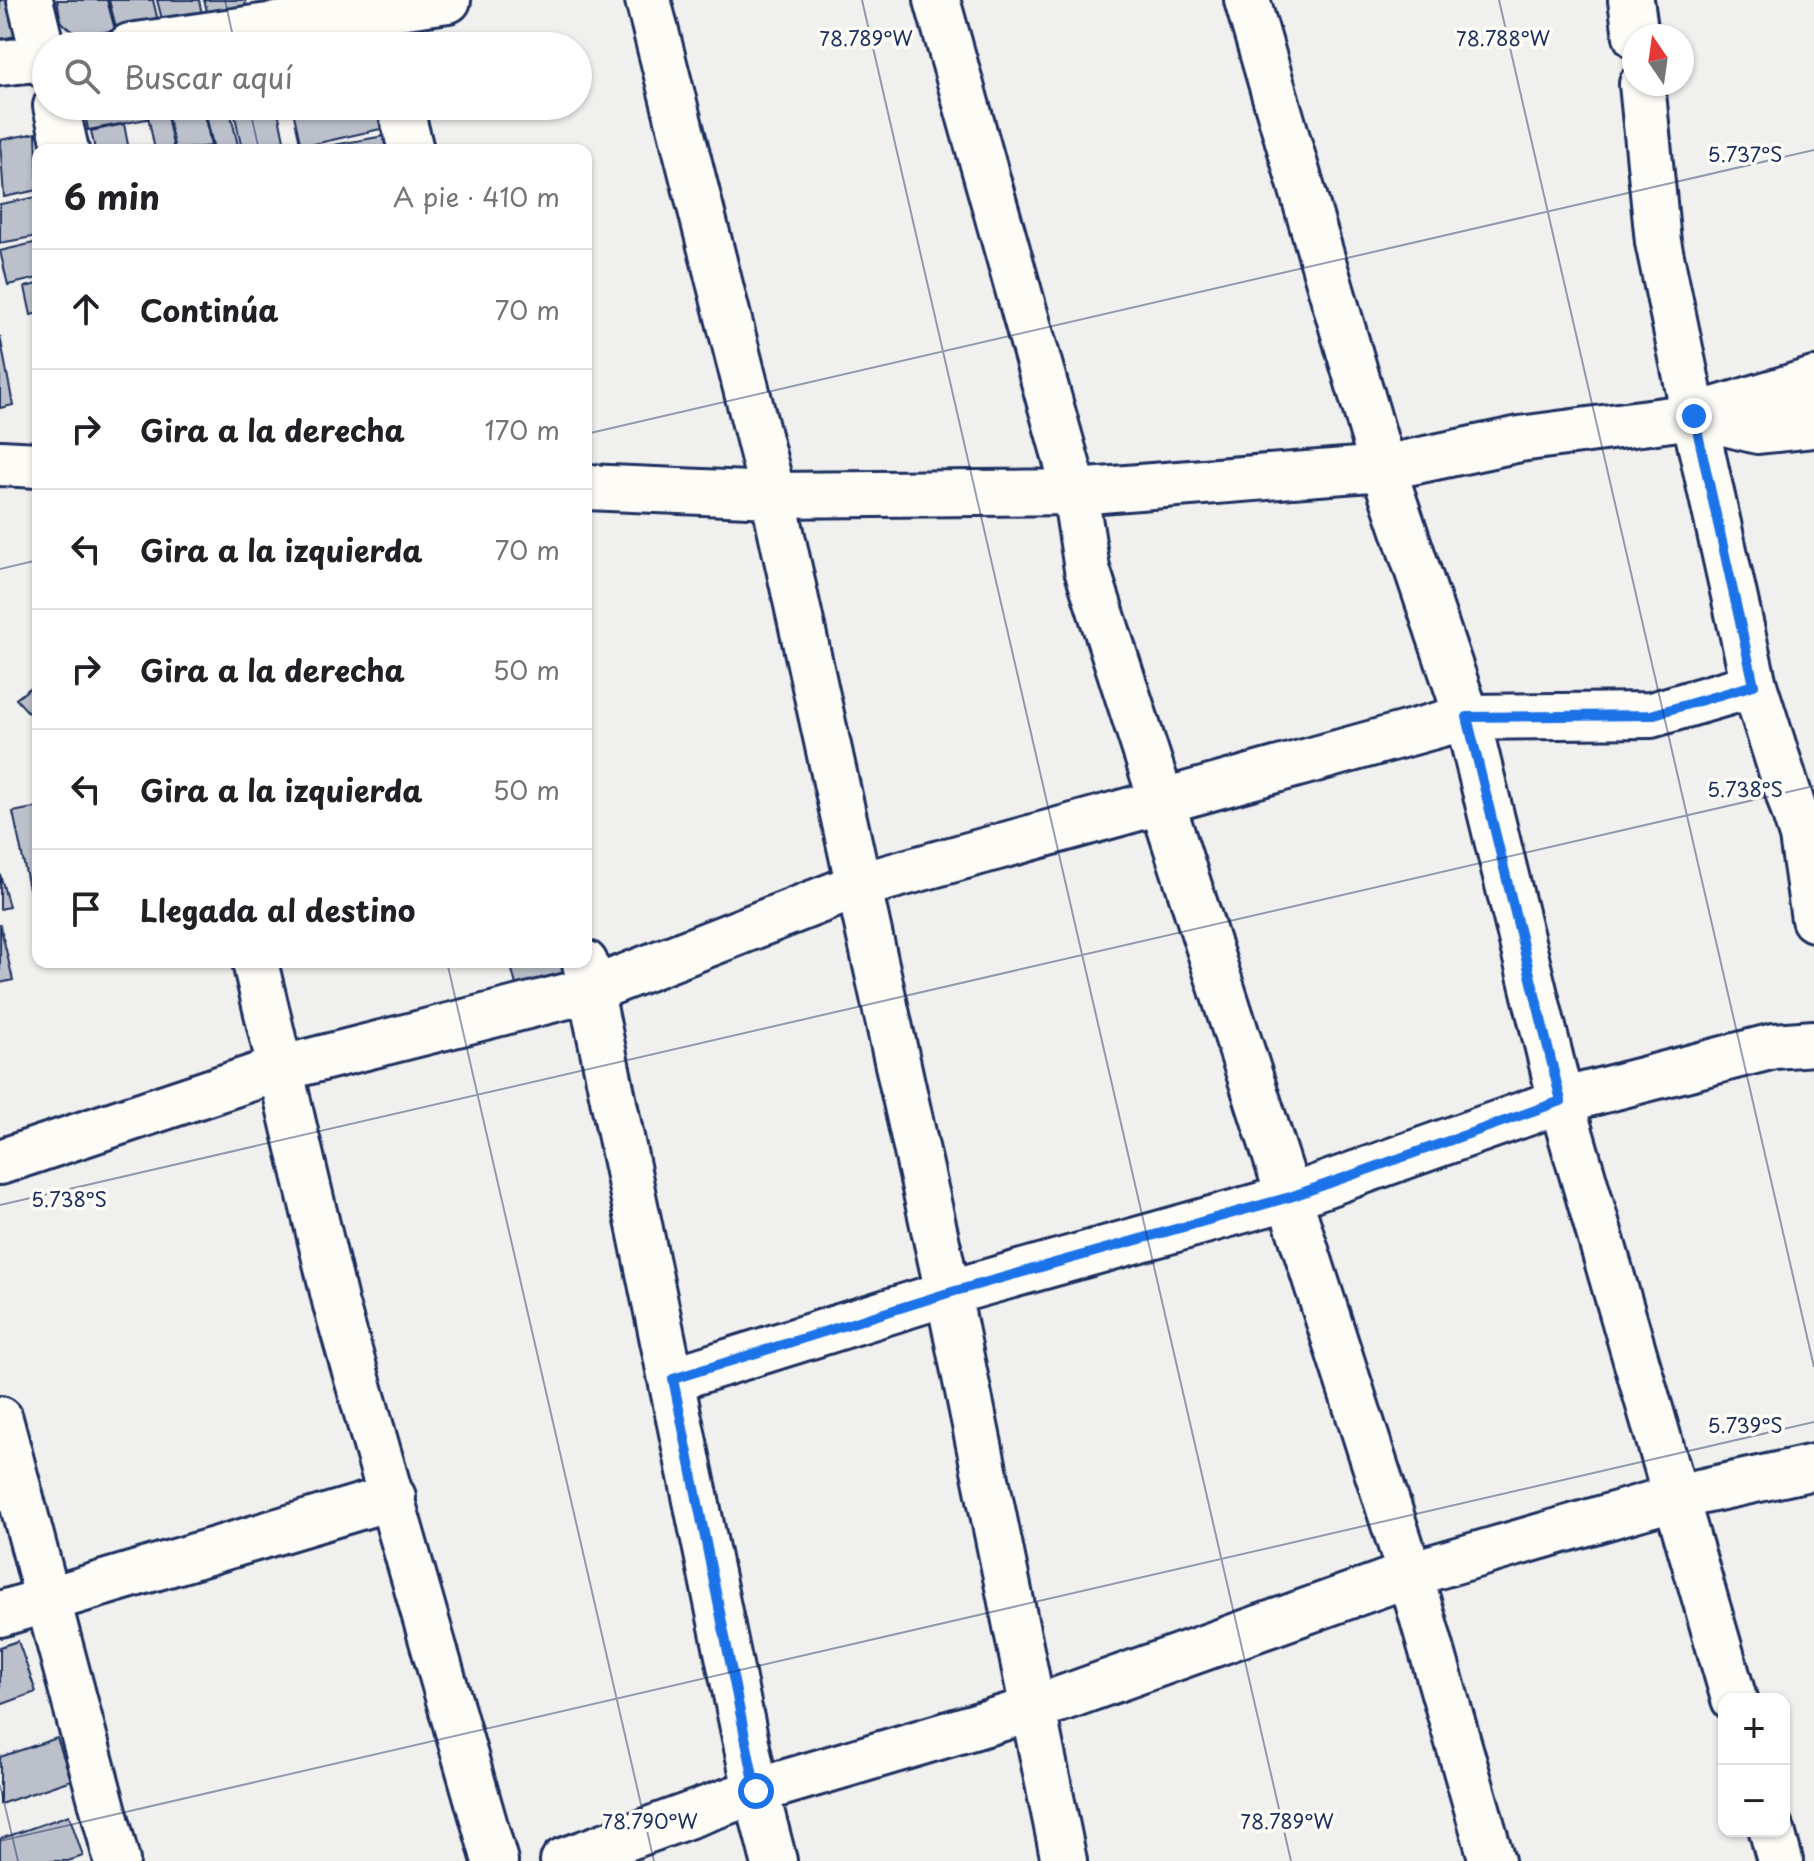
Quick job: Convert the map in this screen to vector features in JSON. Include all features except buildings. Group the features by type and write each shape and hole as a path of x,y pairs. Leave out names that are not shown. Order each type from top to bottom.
{"street":[{"path":"30,0 38,32"},
{"path":"260,32 380,19 448,0"},
{"path":"648,0 773,495 948,1293 1030,1710 1064,1861"},
{"path":"937,0 1075,492 1087,569 1410,1574 1492,1861"},
{"path":"1247,0 1383,468 1467,717 1561,1101 1732,1693"},
{"path":"1631,0 1634,24"},
{"path":"0,63 32,62"},
{"path":"1643,96 1658,242 1694,416 1754,685 1802,836 1814,919"},
{"path":"59,120 65,144"},
{"path":"404,120 410,144"},
{"path":"592,487 773,495 1075,492 1383,468 1520,439 1694,416 1814,380"},
{"path":"1694,416 1758,431 1814,425"},
{"path":"0,463 32,465"},
{"path":"0,1162 279,1069 588,976 857,886 1467,717 1651,715 1754,685"},
{"path":"256,968 336,1305 495,1861"},
{"path":"588,976 756,1791 774,1861"},
{"path":"673,1379 948,1293 1290,1197 1561,1101 1774,1046 1814,1043"},
{"path":"0,1419 117,1861"},
{"path":"563,1861 756,1791 1030,1710 1410,1574 1676,1497 1814,1467"},
{"path":"0,1614 393,1497"},
{"path":"1774,1837 1780,1861"}],"route":[{"path":"756,1791 673,1379 948,1293 1290,1197 1561,1101 1467,717 1651,715 1754,685 1694,416"}]}
